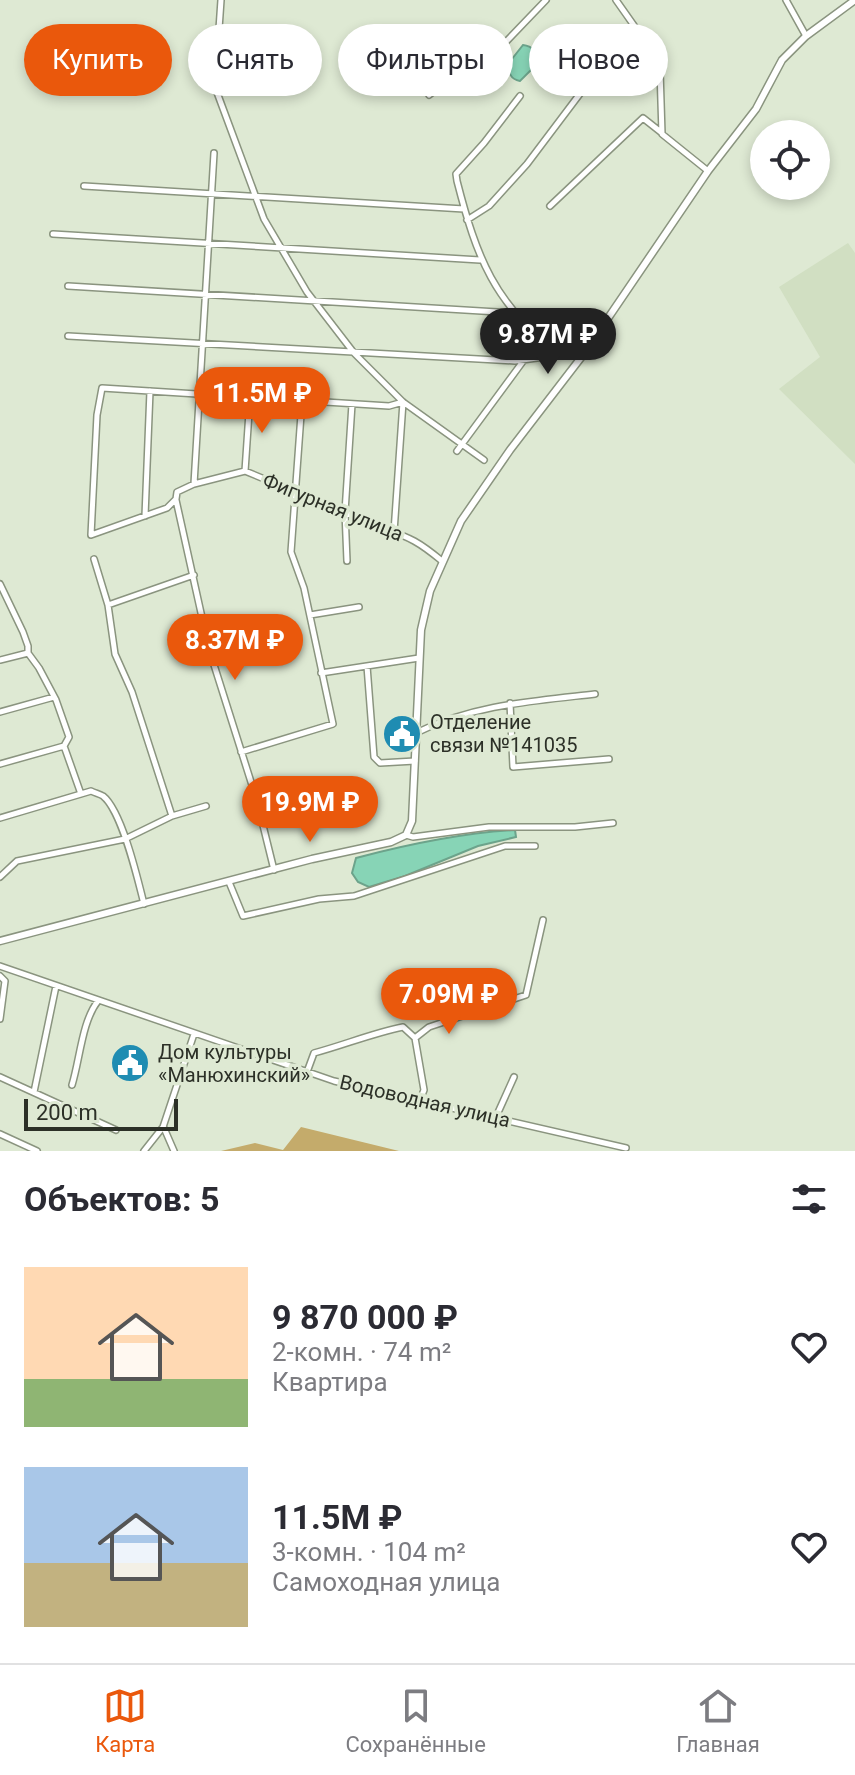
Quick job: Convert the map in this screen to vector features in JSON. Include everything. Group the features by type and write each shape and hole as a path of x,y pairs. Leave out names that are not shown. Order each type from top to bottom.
{"street":[{"path":"221,0 215,87 255,198 280,247 313,300 354,353 403,402 484,460"},
{"path":"513,34 546,0"},
{"path":"616,0 633,24"},
{"path":"786,0 806,36"},
{"path":"406,835 412,821 424,613 457,528 473,500 583,355 708,171 756,109 782,60 806,36 855,0"},
{"path":"520,96 456,174 480,260 514,313 559,355"},
{"path":"467,220 489,206 527,164 578,96"},
{"path":"661,96 662,134"},
{"path":"550,206 643,118 708,171"},
{"path":"194,484 214,153"},
{"path":"84,186 464,209"},
{"path":"53,234 480,260"},
{"path":"68,286 514,313"},
{"path":"68,336 354,353 525,359 583,355"},
{"path":"457,451 525,359"},
{"name":"Фигурная улица","path":"150,391 102,388 96,429 91,535 167,508 176,499 177,492 194,484 245,471 417,540 442,561"},
{"path":"145,516 150,391 389,406 403,402"},
{"path":"245,471 250,398"},
{"path":"241,752 333,724 304,588 291,552 302,401"},
{"path":"394,532 403,402"},
{"path":"347,561 345,512 352,404"},
{"path":"176,499 209,649 274,870"},
{"path":"94,559 108,605 115,654 132,692 172,816"},
{"path":"108,605 194,575"},
{"path":"0,584 23,632 28,653 54,697 69,737 64,746 0,764"},
{"path":"0,608 9,605"},
{"path":"310,615 359,607"},
{"path":"0,660 28,653"},
{"path":"321,673 419,658"},
{"path":"367,666 374,757 380,763 415,761"},
{"path":"416,733 438,722 510,703 595,694"},
{"path":"0,712 54,697"},
{"path":"510,703 513,767 609,759"},
{"path":"64,746 81,794"},
{"path":"0,818 91,791 103,796 112,807 125,839 144,904"},
{"path":"0,877 17,861 125,839 172,816 206,806"},
{"path":"0,941 391,842 406,835 413,837 489,827 575,827 613,823"},
{"path":"229,882 243,916 319,899 354,896 505,846 535,846"},
{"path":"415,1038 429,1027 526,995 543,920"},
{"name":"Водоводная улица","path":"0,966 334,1081 626,1148"},
{"path":"0,976 5,981 0,1019"},
{"path":"34,1092 56,986"},
{"path":"72,1085 82,1055 90,1012 98,1001"},
{"path":"307,1072 314,1053 403,1027 415,1038 424,1090 420,1100"},
{"path":"144,1151 163,1127 194,1034"},
{"path":"0,1077 116,1130"},
{"path":"496,1117 514,1077"},
{"path":"163,1127 174,1151"},
{"path":"0,1134 37,1151"}],"shaded area":[{"path":"523,45 529,47 529,72 520,81 513,78 513,58"},
{"path":"848,243 855,253 855,464 779,389 820,357 779,287"},
{"path":"515,830 516,837 478,846 369,887 358,882 352,873 356,858 435,840"},
{"path":"301,1127 399,1151 221,1151 255,1143 283,1150"}],"place":[{"name":"Отделение связи №141035","path":"402,734"},
{"name":"Дом культуры «Манюхинский»","path":"130,1063"}]}
